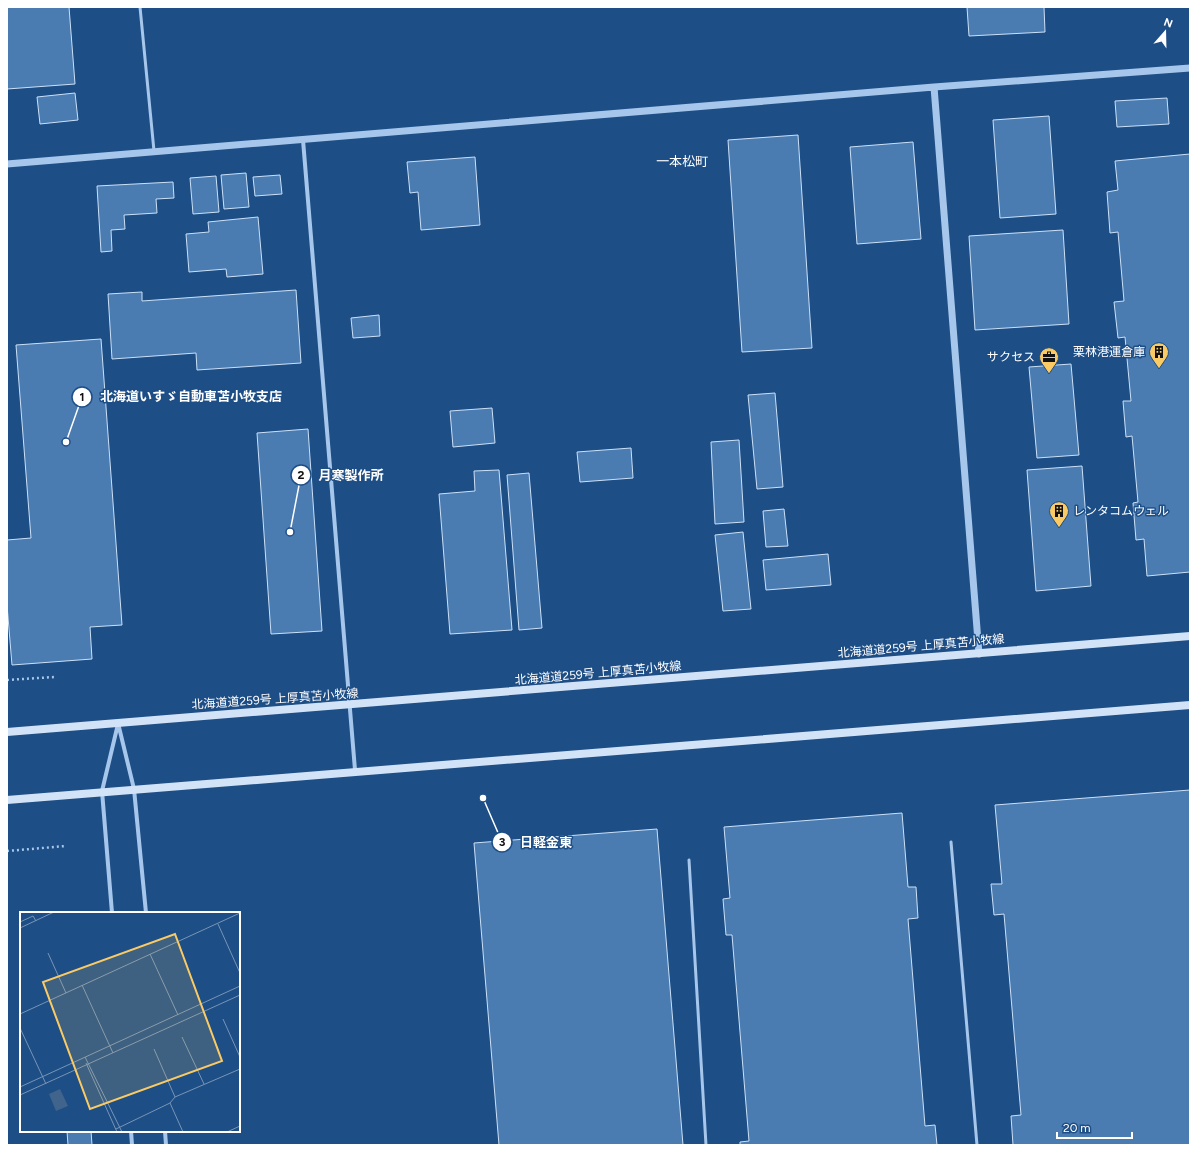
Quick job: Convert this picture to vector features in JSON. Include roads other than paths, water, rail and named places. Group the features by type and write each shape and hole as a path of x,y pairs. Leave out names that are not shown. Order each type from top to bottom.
{"main road":[{"name":"北海道道259号 上厚真苫小牧線","path":"7,732 1190,636"},
{"path":"7,800 355,770 1190,705"}],"street":[{"path":"7,164 934,87 1190,68"},
{"path":"934,87 979,654"},
{"path":"303,140 355,770"},
{"path":"118,722 134,789 146,912"},
{"path":"112,912 102,791 118,722"},
{"path":"131,1132 132,1145"},
{"path":"165,1132 166,1145"}],"lane":[{"path":"140,7 154,152"},
{"path":"951,842 977,1145"},
{"path":"689,860 706,1145"}],"place":[{"name":"栗林港運倉庫","path":"1159,369"},
{"name":"サクセス","path":"1049,374"},
{"name":"北海道いすゞ自動車苫小牧支店","path":"66,442"},
{"name":"レンタコムウェル","path":"1059,528"},
{"name":"月寒製作所","path":"290,532"},
{"name":"日軽金東","path":"483,798"}],"district":[{"name":"一本松町","path":"682,161"}]}
